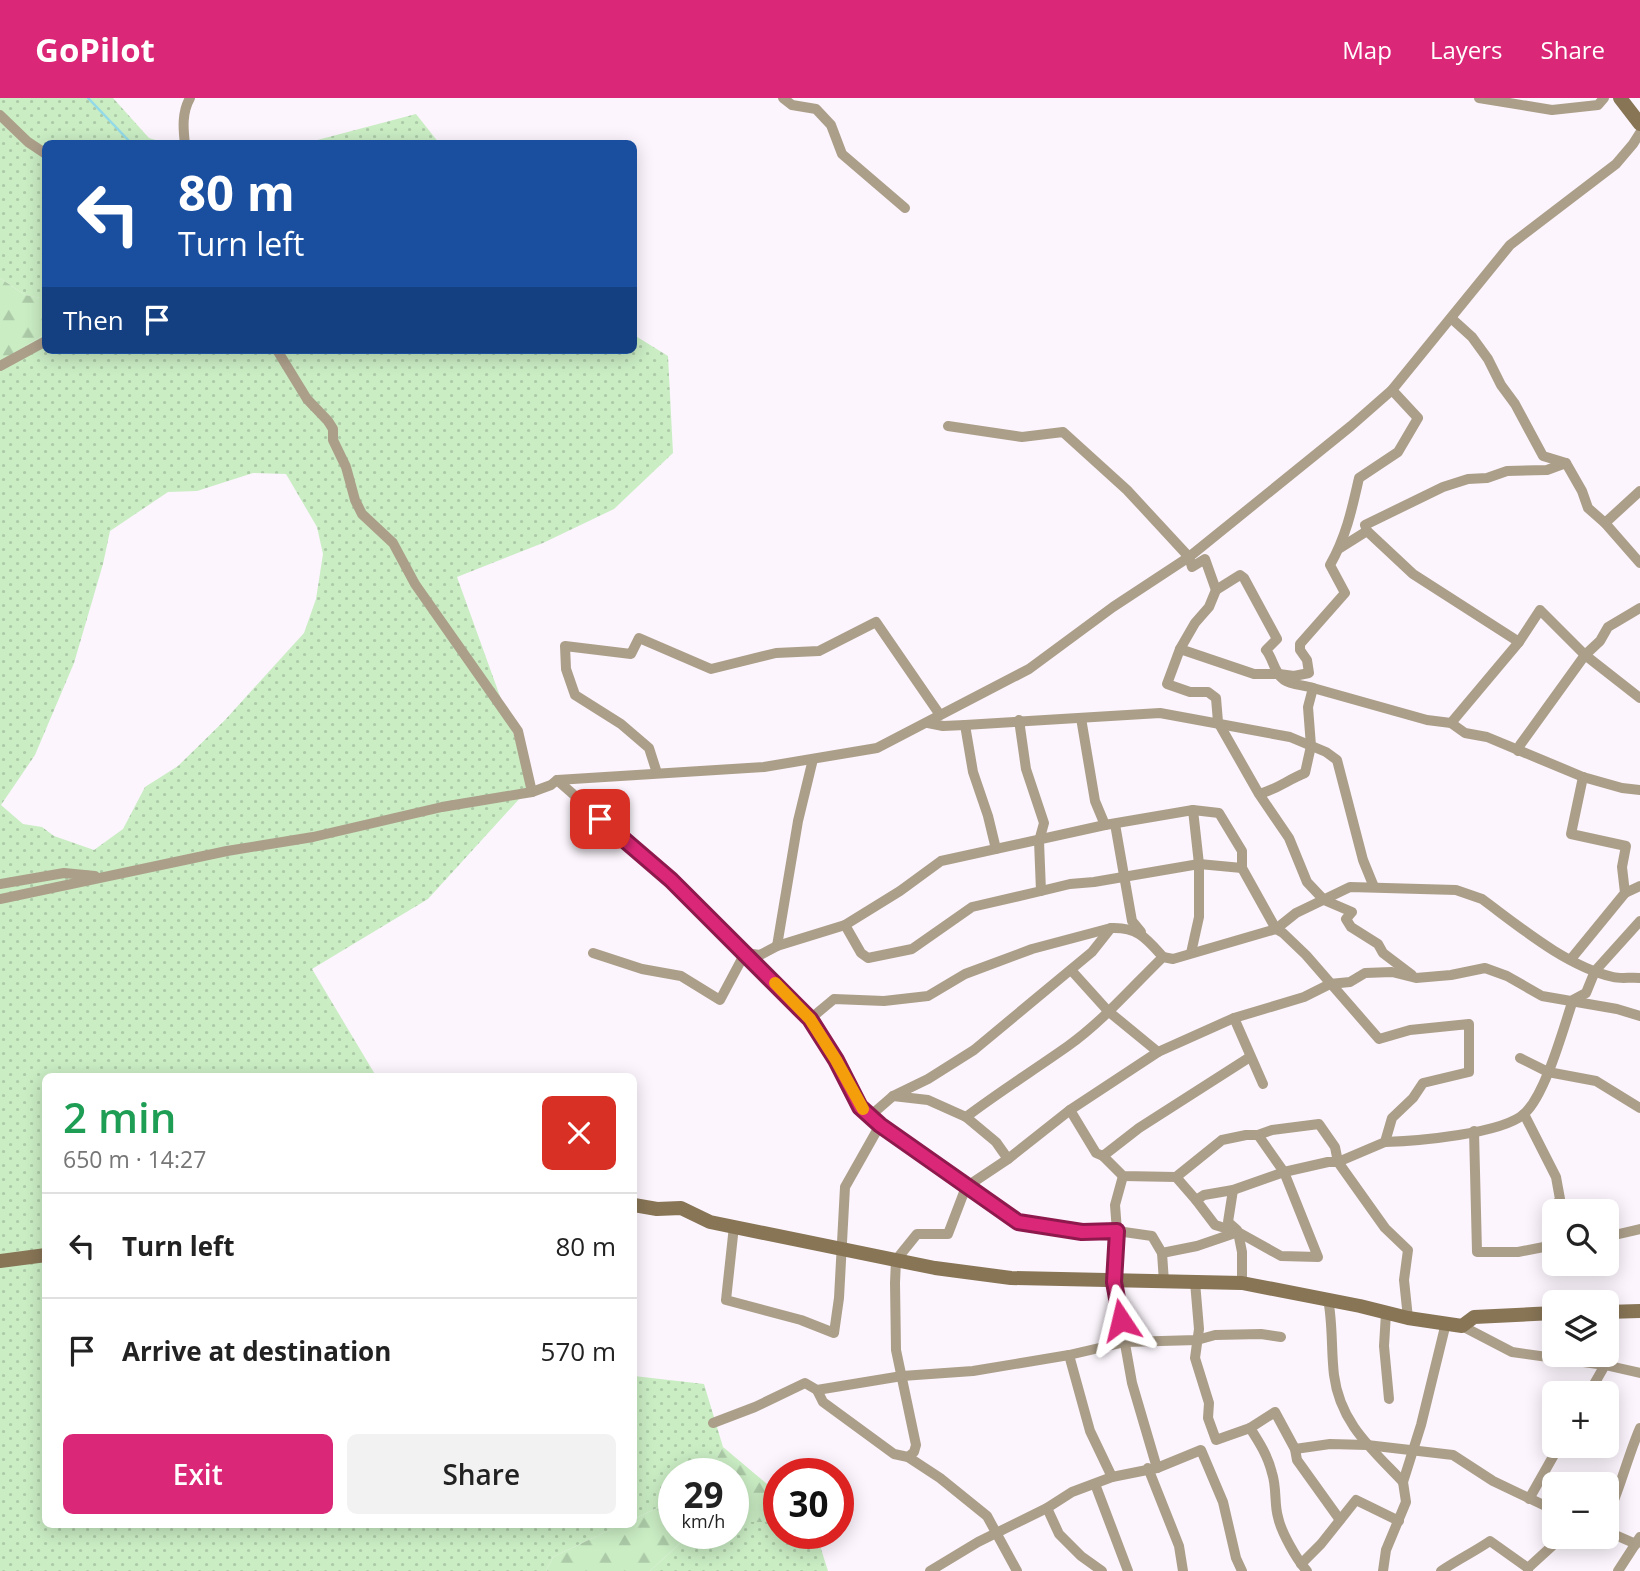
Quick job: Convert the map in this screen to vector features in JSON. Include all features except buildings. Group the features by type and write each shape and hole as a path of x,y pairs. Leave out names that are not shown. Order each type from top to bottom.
{"street":[{"path":"185,140 183,124 190,98"},
{"path":"783,98 792,105 816,109 831,125 842,154 905,208"},
{"path":"1479,98 1552,110 1598,105 1604,98"},
{"path":"1620,98 1640,124"},
{"path":"0,115 28,142 42,151"},
{"path":"0,899 227,851 313,837 442,807 532,792 557,780 764,767 877,748 1030,669 1113,607 1189,557 1392,390 1510,245 1616,164 1640,133"},
{"path":"1451,318 1472,337 1488,359 1543,456 1566,463 1583,491 1588,508 1605,523 1640,564"},
{"path":"0,366 42,343"},
{"path":"280,354 307,398 333,429 333,440 346,467 355,500 362,513 393,543 415,584 518,731 532,792"},
{"path":"1180,649 1254,674 1294,676 1309,673 1300,644 1345,593 1330,565 1340,548 1349,522 1359,478 1398,452 1418,418 1392,390"},
{"path":"948,426 1023,437 1063,432 1127,490 1189,557 1192,567 1205,559 1216,590"},
{"path":"1519,642 1413,574 1367,531 1365,525 1443,486 1468,479 1487,478 1507,471 1547,470 1566,463"},
{"path":"1605,523 1640,491"},
{"path":"1340,548 1367,531"},
{"path":"1416,978 1383,953 1378,944 1351,927 1346,919 1352,912 1324,900 1307,881 1289,838 1259,794 1218,722 1216,698 1167,684 1180,649 1195,623 1209,607 1216,590 1240,575 1244,578 1277,639 1266,650 1284,680 1427,720 1451,723 1465,733 1488,737 1583,777 1622,788 1640,789"},
{"path":"1518,751 1585,655 1600,641 1608,627 1640,608"},
{"path":"1451,723 1519,642 1540,610 1585,655 1640,698"},
{"path":"657,773 649,748 621,724 575,695 566,669 565,646 631,654 639,638 711,669 776,653 819,651 876,622 940,715"},
{"path":"1259,794 1272,791 1305,773 1311,746 1308,707 1313,688"},
{"path":"928,723 943,726 1160,713 1290,737 1326,752 1337,760 1363,860 1374,887"},
{"path":"1081,718 1095,801 1110,825 1132,921 1163,957 1173,959 1276,929 1296,914 1350,887 1456,890 1482,899 1552,949 1595,971 1615,978 1638,975"},
{"path":"1019,720 1026,769 1044,823 1039,841 1041,891"},
{"path":"1290,737 1310,722"},
{"path":"965,725 974,772 996,849"},
{"path":"777,946 796,834 813,759"},
{"path":"1583,777 1571,834 1626,846 1622,867 1625,893"},
{"path":"557,780 671,880 810,1019 836,1060 860,1107 880,1125 1018,1222 1082,1232 1117,1231 1152,1236 1162,1253 1164,1282"},
{"path":"1191,953 1199,917 1199,864 1193,810"},
{"path":"745,953 760,955 777,946 845,925 891,897 941,861 1193,810 1219,813 1242,851 1242,868 1276,929 1306,955 1379,1039 1410,1030 1469,1024 1469,1072 1423,1083 1413,1098 1392,1118 1385,1142"},
{"path":"845,925 861,953 867,958 912,948 972,907 1070,884 1199,864 1242,868"},
{"path":"0,884 64,873 106,878"},
{"path":"1571,959 1625,893 1640,886"},
{"path":"1196,1200 1204,1195 1233,1190 1284,1172 1338,1162 1385,1142 1427,1140 1474,1131 1508,1122 1524,1114 1531,1106 1548,1072 1573,1000 1586,993 1595,971 1640,921"},
{"path":"810,1019 834,999 884,1001 928,996 965,974 1032,949 1111,928 1127,927 1143,936"},
{"path":"870,1116 893,1096 928,1079 974,1049 1092,952 1111,928"},
{"path":"593,953 642,969 681,976 720,999 745,953"},
{"path":"966,1118 1006,1086 1069,1045 1163,957"},
{"path":"908,1457 914,1452 916,1445 896,1350 896,1260 917,1234 948,1234 966,1187 1008,1159 1070,1110 1158,1052 1234,1018 1304,997 1331,984 1350,982 1365,973 1392,972 1416,978 1485,968 1542,996 1573,1000 1640,1016"},
{"path":"1071,970 1108,1011 1158,1052"},
{"path":"1234,1018 1263,1084"},
{"path":"1103,1156 1139,1128 1250,1057"},
{"path":"1520,1058 1548,1072 1596,1081 1640,1108"},
{"path":"893,1096 928,1100 966,1118 996,1142 1008,1159"},
{"path":"1070,1110 1096,1153 1103,1156 1122,1176 1176,1177 1222,1140 1319,1124 1335,1147 1338,1162 1384,1228 1408,1250 1404,1280 1408,1318"},
{"path":"1524,1114 1556,1177 1560,1199"},
{"path":"734,1226 726,1300 801,1320 834,1333 839,1298 845,1187 880,1125"},
{"path":"1474,1131 1477,1252 1518,1252 1542,1247"},
{"path":"1176,1177 1215,1225 1238,1232 1281,1256 1318,1257 1284,1172 1258,1136"},
{"path":"1122,1176 1115,1205 1117,1231 1114,1282 1132,1383 1153,1468 1179,1545 1183,1571"},
{"path":"1233,1190 1228,1222 1238,1232 1242,1252 1242,1283"},
{"path":"637,1206 657,1209 681,1208 710,1222 935,1268 1011,1278 1242,1283 1328,1299 1386,1314 1462,1326 1512,1352 1542,1356"},
{"path":"1619,1234 1640,1229"},
{"path":"1162,1253 1197,1246 1238,1232"},
{"path":"0,1261 42,1256"},
{"path":"1195,1282 1199,1307 1195,1358 1209,1403 1208,1418 1216,1440 1250,1428 1275,1412 1295,1449 1297,1460 1340,1520"},
{"path":"1328,1299 1334,1377 1345,1416 1367,1445 1404,1482"},
{"path":"1619,1312 1640,1311"},
{"path":"1386,1314 1384,1346 1389,1399"},
{"path":"1462,1326 1474,1317 1542,1314"},
{"path":"1383,1571 1386,1550 1406,1502 1404,1482 1446,1324"},
{"path":"817,1390 902,1376 973,1371 1069,1355 1125,1342 1198,1340 1215,1335 1261,1334 1281,1337"},
{"path":"1069,1355 1090,1431 1112,1477"},
{"path":"1614,1367 1640,1373"},
{"path":"713,1423 806,1383 817,1390 823,1402 894,1454 908,1457 940,1478 988,1516 995,1534 1017,1571"},
{"path":"1250,1428 1272,1472 1277,1496 1277,1517 1304,1567 1356,1500 1399,1521"},
{"path":"1619,1489 1627,1459 1640,1428"},
{"path":"1295,1449 1329,1444 1367,1445 1453,1455 1493,1481 1542,1504"},
{"path":"930,1571 1048,1508 1072,1492 1112,1477 1153,1468 1201,1450 1223,1502 1236,1558 1242,1571"},
{"path":"1530,1499 1552,1458"},
{"path":"1095,1484 1128,1571"},
{"path":"1048,1508 1059,1534 1081,1556 1102,1571"},
{"path":"1618,1571 1638,1540 1619,1535"},
{"path":"1441,1571 1490,1541 1528,1569 1549,1549"}],"green space":[{"path":"0,98 113,98 149,138 155,140 42,140 42,298 25,295 0,278"},
{"path":"416,114 437,140 317,140"},
{"path":"0,278 25,295 42,298 42,336 5,359 0,359"},
{"path":"42,336 42,354 637,354 637,337 668,356 673,453 614,509 543,543 457,577 532,785 428,899 312,969 374,1073 42,1073 42,1528 614,1528 553,1557 546,1571 0,1571 0,359 5,359","holes":["253,473 286,474 317,527 323,554 316,599 304,633 225,720 178,766 145,787 123,829 94,850 54,836 42,827 23,824 1,805 35,755 74,663 110,531 168,492 197,491"]},
{"path":"637,1376 704,1384 723,1447 717,1458 658,1458 658,1508 637,1518"},
{"path":"723,1447 736,1458 717,1458"},
{"path":"749,1469 763,1481 763,1522 749,1522"},
{"path":"658,1508 658,1549 674,1549 650,1571 546,1571 553,1557 614,1528 637,1528 637,1518"},
{"path":"749,1522 763,1522 763,1549 821,1549 828,1571 650,1571 674,1549 749,1549"}],"waterway":[{"path":"88,98 128,140"}],"slow traffic":[{"path":"775,983 810,1019 863,1109"}],"route":[{"path":"600,819 671,880 810,1019 836,1060 860,1107 880,1125 1018,1222 1082,1232 1117,1231 1114,1282 1121,1320"}]}
